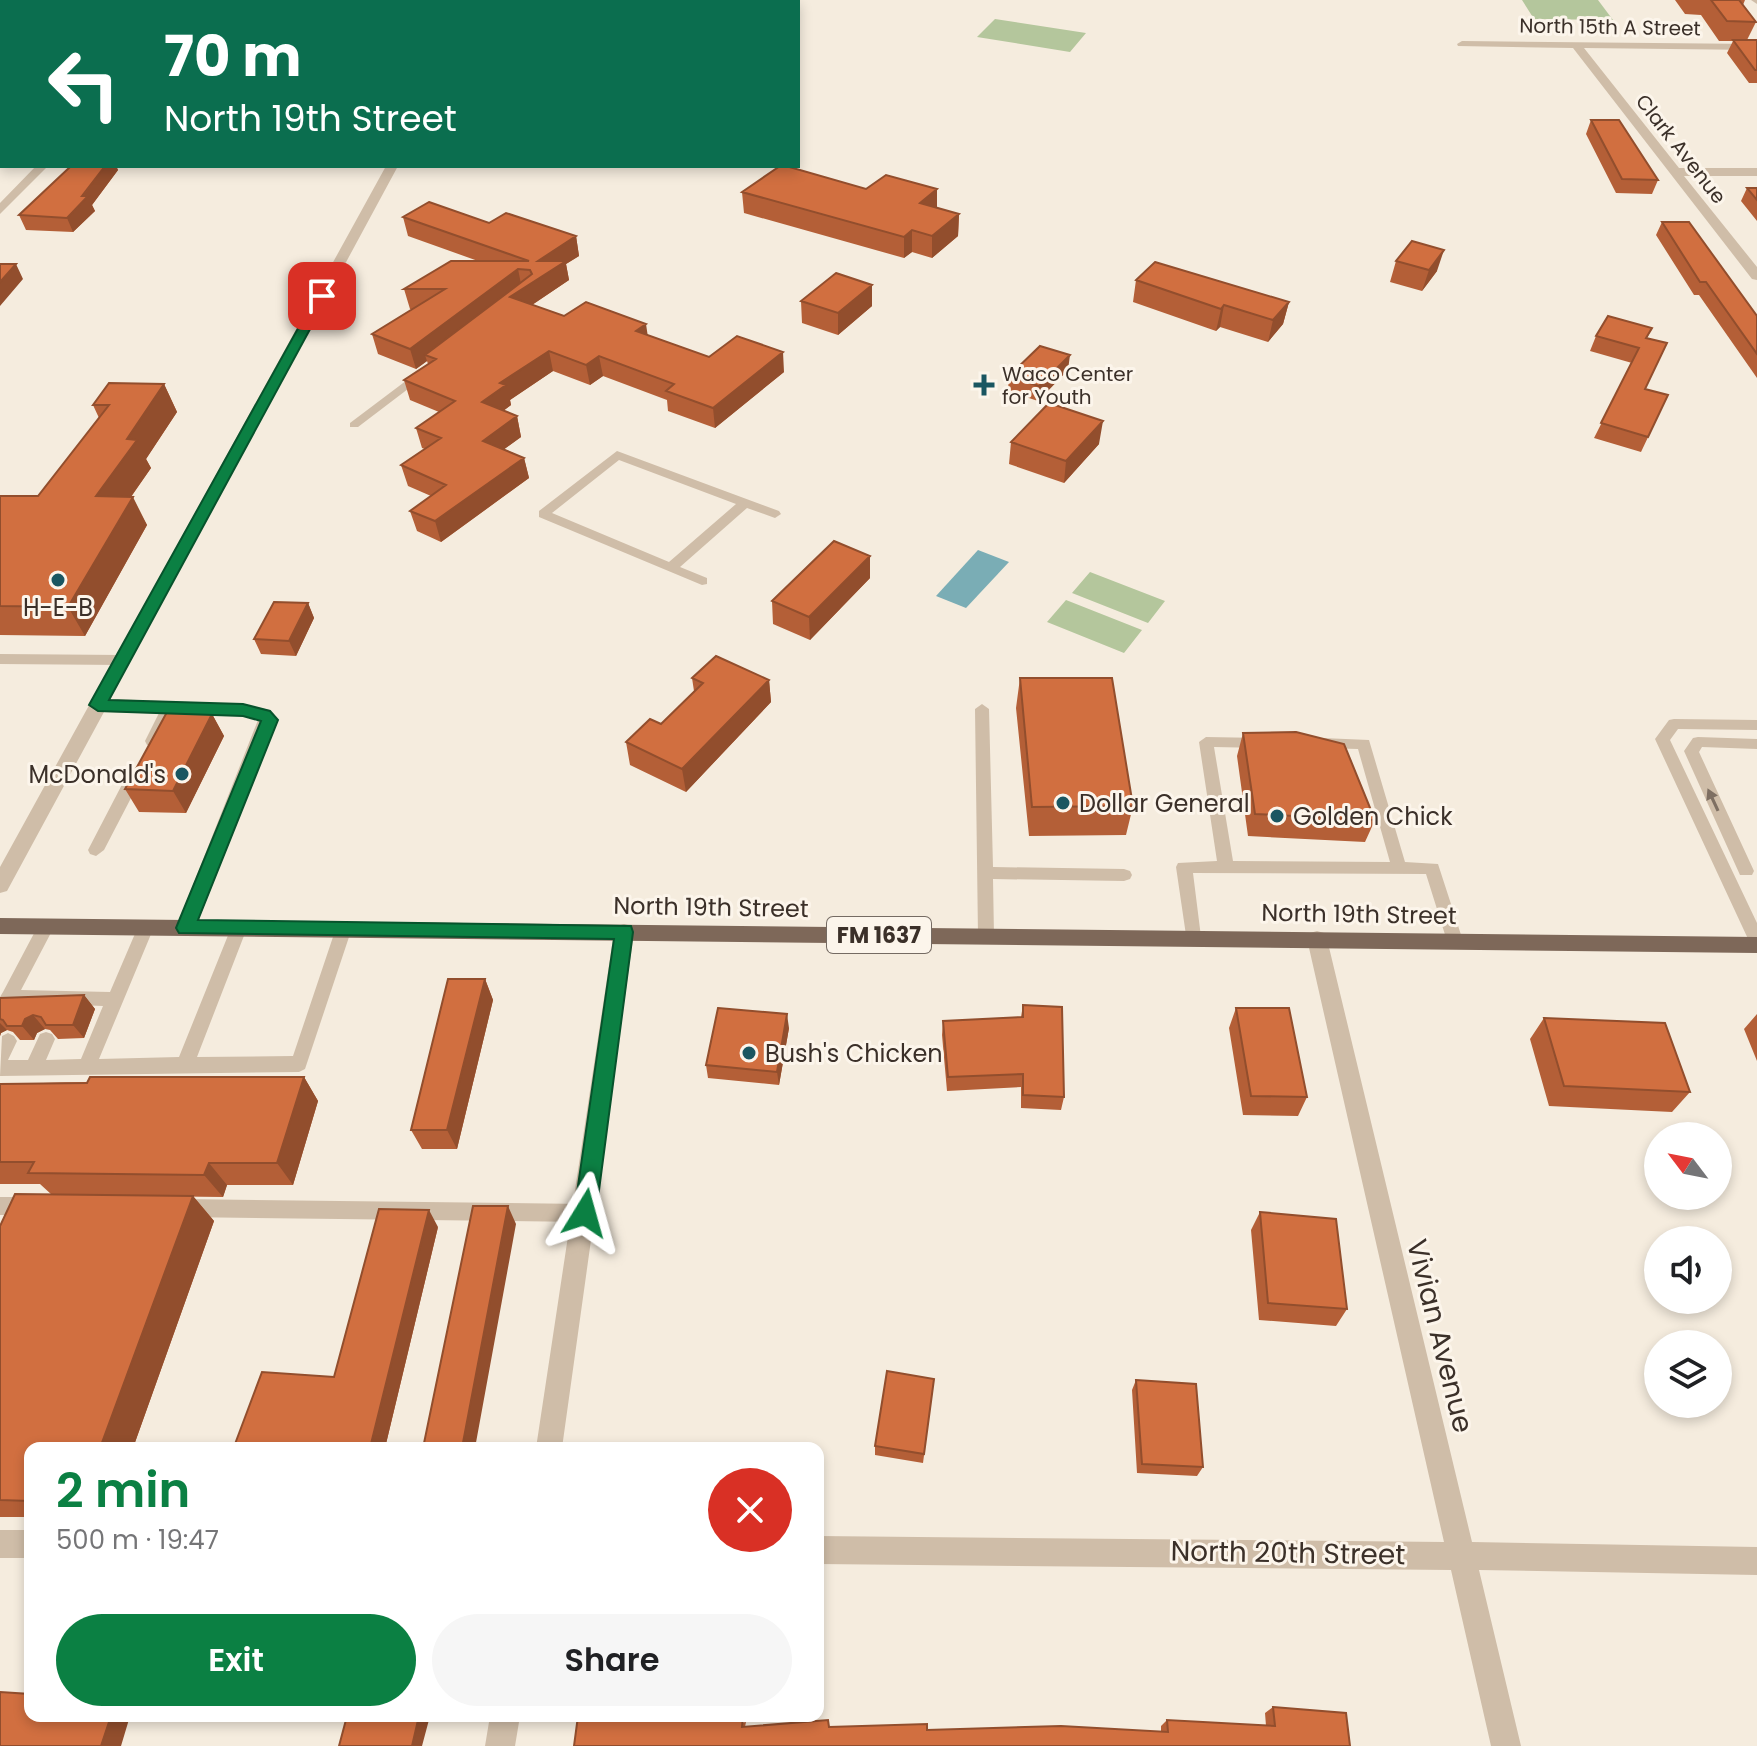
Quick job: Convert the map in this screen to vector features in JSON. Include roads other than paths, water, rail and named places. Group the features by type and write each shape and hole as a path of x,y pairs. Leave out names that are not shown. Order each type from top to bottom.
{"main road":[{"name":"North 19th Street","path":"0,926 1757,943"}],"street":[{"name":"North 15th A Street","path":"1462,44 1757,47"},
{"name":"Clark Avenue","path":"1576,45 1757,276"},
{"path":"0,210 40,168"},
{"path":"0,885 391,168"},
{"path":"1675,172 1757,172"},
{"path":"98,705 243,710 264,715 269,720 186,928"},
{"path":"550,1442 624,932"},
{"name":"Vivian Avenue","path":"1317,939 1506,1746"},
{"path":"0,1544 24,1544"},
{"name":"North 20th Street","path":"824,1550 1169,1551 1757,1561"},
{"path":"500,1746 504,1722"}],"lane":[{"path":"354,425 439,361"},
{"path":"702,581 543,514 617,455 775,514"},
{"path":"670,568 745,503"},
{"path":"0,659 122,660"},
{"path":"96,850 169,707"},
{"path":"982,709 986,936"},
{"path":"1757,725 1674,724 1662,739 1757,943"},
{"path":"1226,867 1206,742 1364,744 1399,867"},
{"path":"1724,871 1752,871 1691,751 1698,742 1757,744"},
{"path":"1193,937 1184,867 1399,867 1432,868 1455,941"},
{"path":"986,873 1124,875"},
{"path":"46,927 4,1000 27,1004 62,1004 115,999"},
{"path":"86,1068 146,927"},
{"path":"185,1065 239,928"},
{"path":"0,1068 299,1064 344,928"},
{"path":"33,1068 46,1039"},
{"path":"0,1058 8,1041"},
{"path":"0,1206 47,1206"},
{"path":"158,1208 585,1213"}],"water":[{"path":"978,550 1009,562 966,608 936,596"}],"place":[{"name":"Waco Center for Youth","path":"984,385"},
{"name":"H-E-B","path":"58,580"},
{"name":"McDonald's","path":"182,774"},
{"name":"Dollar General","path":"1063,803"},
{"name":"Golden Chick","path":"1277,816"},
{"name":"Bush's Chicken","path":"749,1053"}]}
